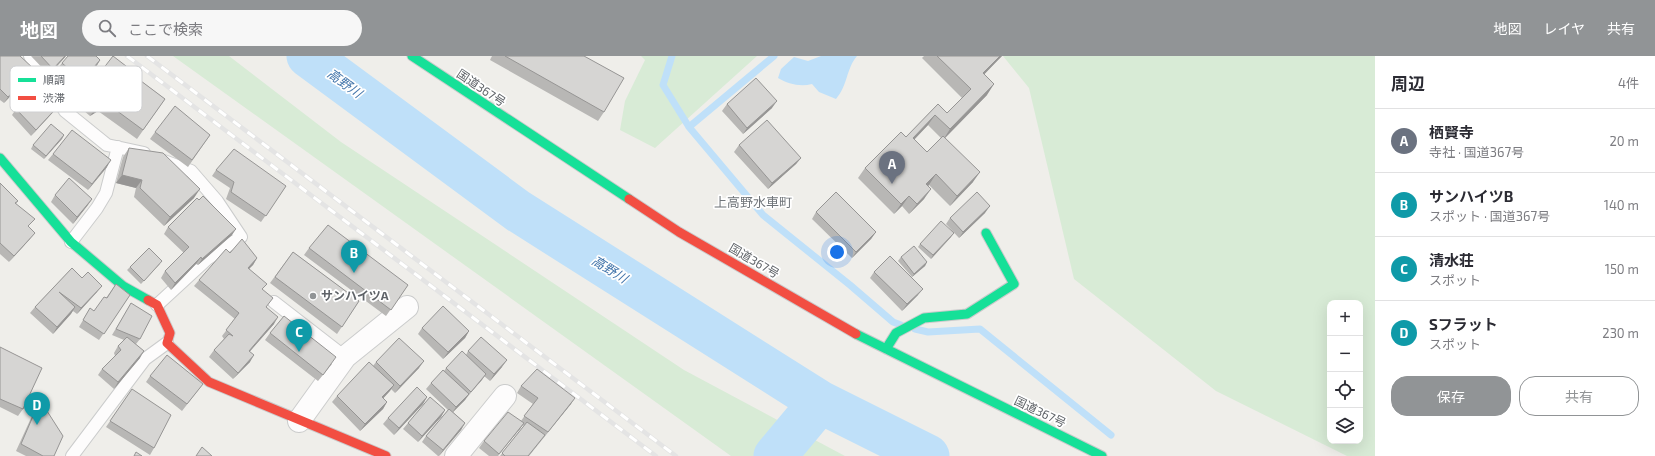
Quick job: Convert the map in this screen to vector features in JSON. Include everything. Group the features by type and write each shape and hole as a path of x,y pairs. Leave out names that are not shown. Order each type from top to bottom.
{"main road":[{"name":"国道367号","path":"412,56 679,232 864,339 1102,456"},
{"path":"0,158 71,242 124,286 157,305 170,334 167,343 209,382 299,421 386,456"},
{"path":"886,349 896,333 924,318 967,314 1014,284 986,233"}],"street":[{"path":"299,421 345,357 407,307"},
{"path":"456,456 505,396"}],"lane":[{"path":"30,56 36,66"},
{"path":"67,112 107,145 135,150 191,171 217,201 241,237 207,259 157,305"},
{"path":"71,242 97,208 106,193 118,147"},
{"path":"274,302 345,357"},
{"path":"72,456 145,359 167,343"}],"green space":[{"path":"173,56 229,56 341,142 684,370 845,456 731,456"},
{"path":"641,56 757,56 655,148 620,130 625,101 645,60"},
{"path":"1003,56 1375,56 1375,456 1347,456 1216,391 1074,279 1029,88"}],"water":[{"path":"821,56 857,56 853,61 843,88 836,99 819,92 812,84 794,84 778,78 781,69 794,57 808,61"}],"building":[{"path":"0,56 20,56 31,66 10,66 10,95 8,97 0,89"},
{"path":"41,56 65,56 56,66 50,66"},
{"path":"68,56 96,56 100,60 95,66 65,66 62,63"},
{"path":"113,56 126,66 105,66"},
{"path":"505,56 584,56 624,78 604,112"},
{"path":"937,56 1000,56 983,73 994,84 950,129 935,115 913,138 927,152 943,136 980,172 957,196 936,174 926,184 931,189 917,204 909,196 901,204 865,168 901,132 906,137 938,104 947,113 971,89"},
{"path":"756,78 777,101 747,128 727,104"},
{"path":"142,82 165,99 143,130 119,112 142,112"},
{"path":"175,106 210,135 192,160 155,132"},
{"path":"19,112 53,112 36,130"},
{"path":"767,120 801,158 772,183 739,145"},
{"path":"51,124 64,135 46,156 33,145"},
{"path":"72,130 111,160 92,184 53,154"},
{"path":"129,148 163,153 200,189 170,217 140,188 142,180 122,175"},
{"path":"234,149 286,186 266,216 231,192 234,182 216,170"},
{"path":"69,178 92,199 77,217 55,195"},
{"path":"0,183 18,201 15,203 35,219 28,226 35,233 14,256 0,243"},
{"path":"836,192 876,232 856,252 816,212"},
{"path":"977,192 990,206 963,232 950,218"},
{"path":"203,196 236,229 202,259 201,257 175,283 165,271 189,247 168,227 197,198 199,200"},
{"path":"941,221 954,233 933,255 920,244"},
{"path":"328,225 408,285 391,310 309,248"},
{"path":"242,239 257,258 248,268 267,284 262,289 273,298 266,307 278,317 249,351 254,355 238,373 214,350 229,334 233,336 226,330 239,313 199,280 226,249 230,253"},
{"path":"914,246 927,262 914,274 901,257"},
{"path":"149,248 162,261 144,281 130,267"},
{"name":"サンハイツA","path":"293,252 359,301 342,327 275,277"},
{"path":"890,256 923,289 907,304 874,272"},
{"path":"72,268 82,278 88,272 102,286 81,308 59,292 75,307 57,327 35,307"},
{"path":"116,284 130,295 104,334 83,320 90,308 94,311 104,297 107,298"},
{"path":"131,303 152,316 140,339 116,329"},
{"path":"443,306 469,331 448,352 422,328"},
{"path":"284,316 336,357 323,375 270,333"},
{"path":"127,337 144,351 118,382 102,369 121,350 118,346"},
{"path":"481,337 507,360 494,374 468,351"},
{"path":"399,338 424,361 400,386 376,362"},
{"path":"0,347 42,368 23,409 0,399"},
{"path":"462,351 486,374 471,392 446,368"},
{"path":"167,355 203,384 187,404 150,376"},
{"path":"369,362 394,385 382,397 387,402 365,424 337,396"},
{"path":"537,369 575,398 548,432 524,416 538,398 521,386"},
{"path":"443,370 469,394 456,407 431,383"},
{"path":"417,387 427,397 399,428 388,418"},
{"path":"132,389 171,415 154,448 110,421"},
{"path":"430,397 445,410 422,436 408,423"},
{"path":"40,400 63,436 54,456 43,456 21,444"},
{"path":"449,409 465,423 443,450 426,436"},
{"path":"508,412 524,423 499,454 484,441"},
{"path":"527,422 545,435 528,456 505,456 502,453"},
{"path":"202,447 212,456 196,456"},
{"path":"136,452 142,456 134,456"}],"waterway":[{"name":"高野川","path":"308,56 518,211 820,402 928,456"},
{"path":"672,56 663,85 689,127 763,215 850,285 893,322 901,325"},
{"path":"689,127 774,56"},
{"path":"915,329 928,332 980,329 1111,435"},
{"path":"775,456 820,402"}],"railway":[{"path":"127,56 140,66"},
{"path":"147,56 676,456"},
{"path":"142,67 656,456"}],"traffic: fast":[{"path":"412,56 629,199"},
{"path":"0,158 71,242 123,286 148,300"},
{"path":"886,349 896,333 924,318 967,314 1014,284 986,233"},
{"path":"856,334 1102,456"}],"traffic: jam":[{"path":"629,199 679,232 856,334"},
{"path":"148,300 157,305 170,333 167,343 209,382 386,456"}],"place":[{"name":"栖賢寺","path":"892,184"},
{"name":"サンハイツB","path":"354,273"},
{"name":"サンハイツA","path":"313,296"},
{"name":"清水荘","path":"299,352"},
{"name":"Sフラット","path":"37,425"}],"district":[{"name":"上高野水車町","path":"753,202"}]}
